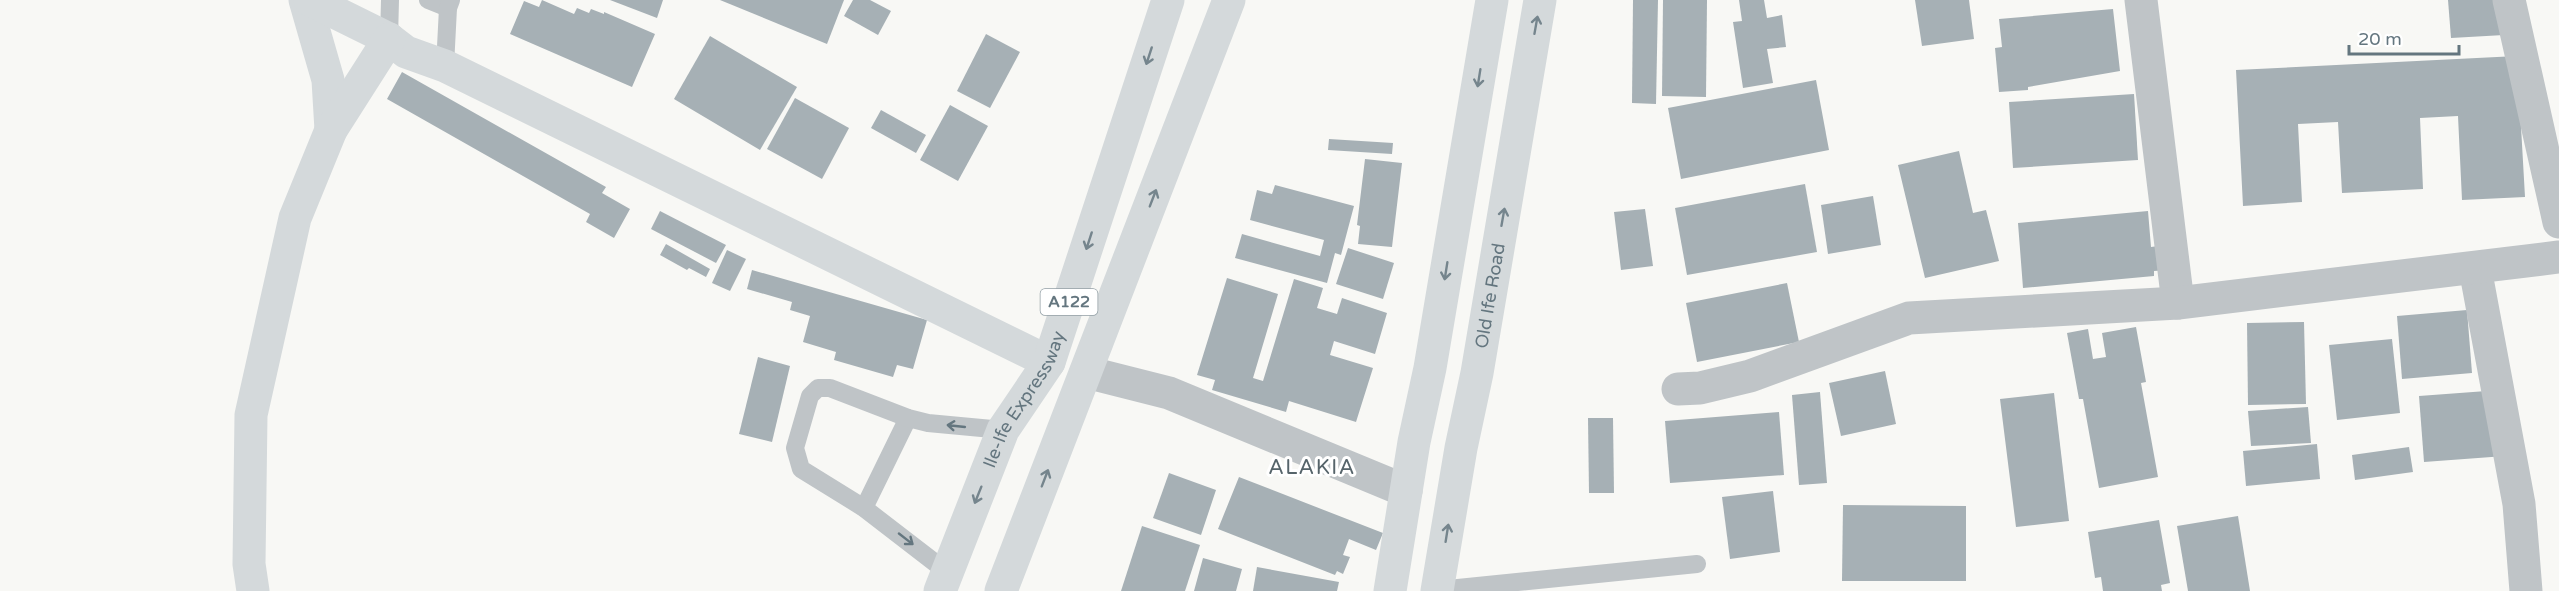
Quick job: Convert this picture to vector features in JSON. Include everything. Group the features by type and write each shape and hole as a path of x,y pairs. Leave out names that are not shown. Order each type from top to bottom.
{"main road":[{"path":"304,0 328,80 331,130"},
{"path":"310,0 388,39 406,52 445,66 1049,362"},
{"name":"Ile-Ife Expressway","path":"943,582 1003,430 1049,362 1168,0"},
{"name":"A122","path":"1001,591 1229,0"},
{"path":"1390,591 1492,0"},
{"name":"Old Ife Road","path":"1438,590 1540,0"},
{"path":"253,591 249,564 252,416 295,218 331,130 388,39"},
{"path":"1430,368 1477,373"}],"street":[{"path":"2141,0 2178,303"},
{"path":"2509,0 2559,222"},
{"path":"1678,389 1700,388 1750,376 1909,318 2178,303 2559,257"},
{"path":"2475,268 2519,504 2526,591"},
{"path":"1086,372 1179,396 1406,491"}],"lane":[{"path":"388,39 390,0"},
{"path":"428,0 450,4 445,66"},
{"path":"943,582 864,508 801,469 795,448 810,396 818,388 830,388 908,418 928,423 1003,430"},
{"path":"864,508 908,418"},
{"path":"1438,590 1696,564"}],"building":[{"path":"542,0 574,14 577,8 589,13 591,9 604,14 604,12 655,34 632,87 510,34 524,1 539,7"},
{"path":"610,0 663,0 657,18"},
{"path":"720,0 844,0 827,44"},
{"path":"853,0 870,0 891,11 878,35 844,16"},
{"path":"1633,0 1658,0 1656,104 1632,103"},
{"path":"1663,0 1707,0 1706,97 1662,96"},
{"path":"1739,0 1764,0 1767,18 1782,15 1786,47 1767,49 1773,83 1743,88 1733,22 1742,21"},
{"path":"1915,0 1969,0 1974,39 1922,46"},
{"path":"2448,0 2502,0 2504,35 2451,38"},
{"path":"2113,9 2120,71 2028,87 2028,90 1999,92 1995,48 2002,47 1999,19"},
{"path":"986,34 1020,52 990,108 957,91"},
{"path":"710,36 797,87 760,150 674,99"},
{"path":"2517,56 2525,197 2462,200 2458,116 2420,118 2423,189 2342,193 2338,122 2298,124 2302,202 2243,206 2236,70"},
{"path":"402,72 606,187 602,193 630,209 614,238 586,222 590,214 387,99"},
{"path":"1816,80 1829,150 1681,179 1668,108"},
{"path":"2134,94 2138,160 2013,168 2009,102"},
{"path":"795,98 849,128 822,179 767,149"},
{"path":"950,105 988,126 958,181 920,160"},
{"path":"881,110 926,135 916,153 871,128"},
{"path":"1329,139 1393,143 1392,154 1328,150"},
{"path":"1959,151 1973,213 1986,210 1999,261 1925,278 1898,165"},
{"path":"1365,159 1402,163 1392,247 1358,244 1360,226 1357,225"},
{"path":"1805,184 1817,252 1687,275 1675,208"},
{"path":"1275,185 1354,206 1341,255 1335,253 1327,283 1235,258 1242,234 1320,256 1324,240 1250,220 1257,190 1272,194"},
{"path":"1873,196 1881,245 1828,254 1821,205"},
{"path":"1645,209 1653,266 1621,270 1614,212"},
{"path":"660,211 726,245 716,263 651,229"},
{"path":"2148,211 2151,247 2166,245 2169,270 2154,271 2154,276 2023,288 2018,223"},
{"path":"666,244 710,269 706,277 689,268 687,270 660,255"},
{"path":"1348,248 1394,263 1383,299 1336,284"},
{"path":"727,250 746,259 730,291 712,283"},
{"path":"752,270 927,320 913,369 897,365 893,377 834,360 836,352 803,342 810,316 790,310 792,302 747,289"},
{"path":"1227,278 1278,294 1253,378 1263,381 1294,279 1323,288 1317,308 1337,314 1342,298 1387,313 1375,354 1334,341 1330,355 1373,368 1356,422 1289,401 1286,412 1212,390 1215,380 1197,375"},
{"path":"1787,283 1799,342 1697,362 1686,303"},
{"path":"2467,310 2472,373 2402,379 2397,316"},
{"path":"2304,322 2306,404 2248,405 2247,323"},
{"path":"2136,327 2146,382 2141,383 2158,477 2099,488 2083,399 2079,399 2067,333 2088,329 2093,359 2106,357 2102,333"},
{"path":"2392,339 2400,413 2337,420 2329,345"},
{"path":"758,357 790,366 772,442 739,434"},
{"path":"1885,371 1896,424 1841,436 1829,383"},
{"path":"2500,390 2505,456 2424,462 2419,396"},
{"path":"1820,392 1827,483 1799,485 1792,395"},
{"path":"2054,393 2069,521 2016,527 2000,399"},
{"path":"2308,407 2311,443 2251,446 2248,411"},
{"path":"1779,412 1784,475 1670,483 1665,421"},
{"path":"1588,418 1613,418 1614,493 1589,493"},
{"path":"2317,444 2320,479 2246,486 2243,451"},
{"path":"2409,447 2413,472 2355,480 2352,455"},
{"path":"1169,473 1216,490 1201,535 1153,518"},
{"path":"1239,477 1383,533 1376,550 1349,539 1343,555 1350,557 1343,574 1337,571 1335,575 1218,529"},
{"path":"1773,491 1780,552 1730,559 1722,497"},
{"path":"1843,505 1966,506 1966,581 1842,581"},
{"path":"2238,516 2250,591 2188,591 2177,526"},
{"path":"2159,520 2170,583 2161,585 2162,591 2103,591 2101,577 2095,578 2088,532"},
{"path":"1142,526 1200,545 1185,591 1121,591"},
{"path":"1203,558 1242,569 1236,591 1194,591"},
{"path":"1257,567 1339,582 1337,591 1253,591"}],"district":[{"name":"ALAKIA","path":"1312,467"}]}
